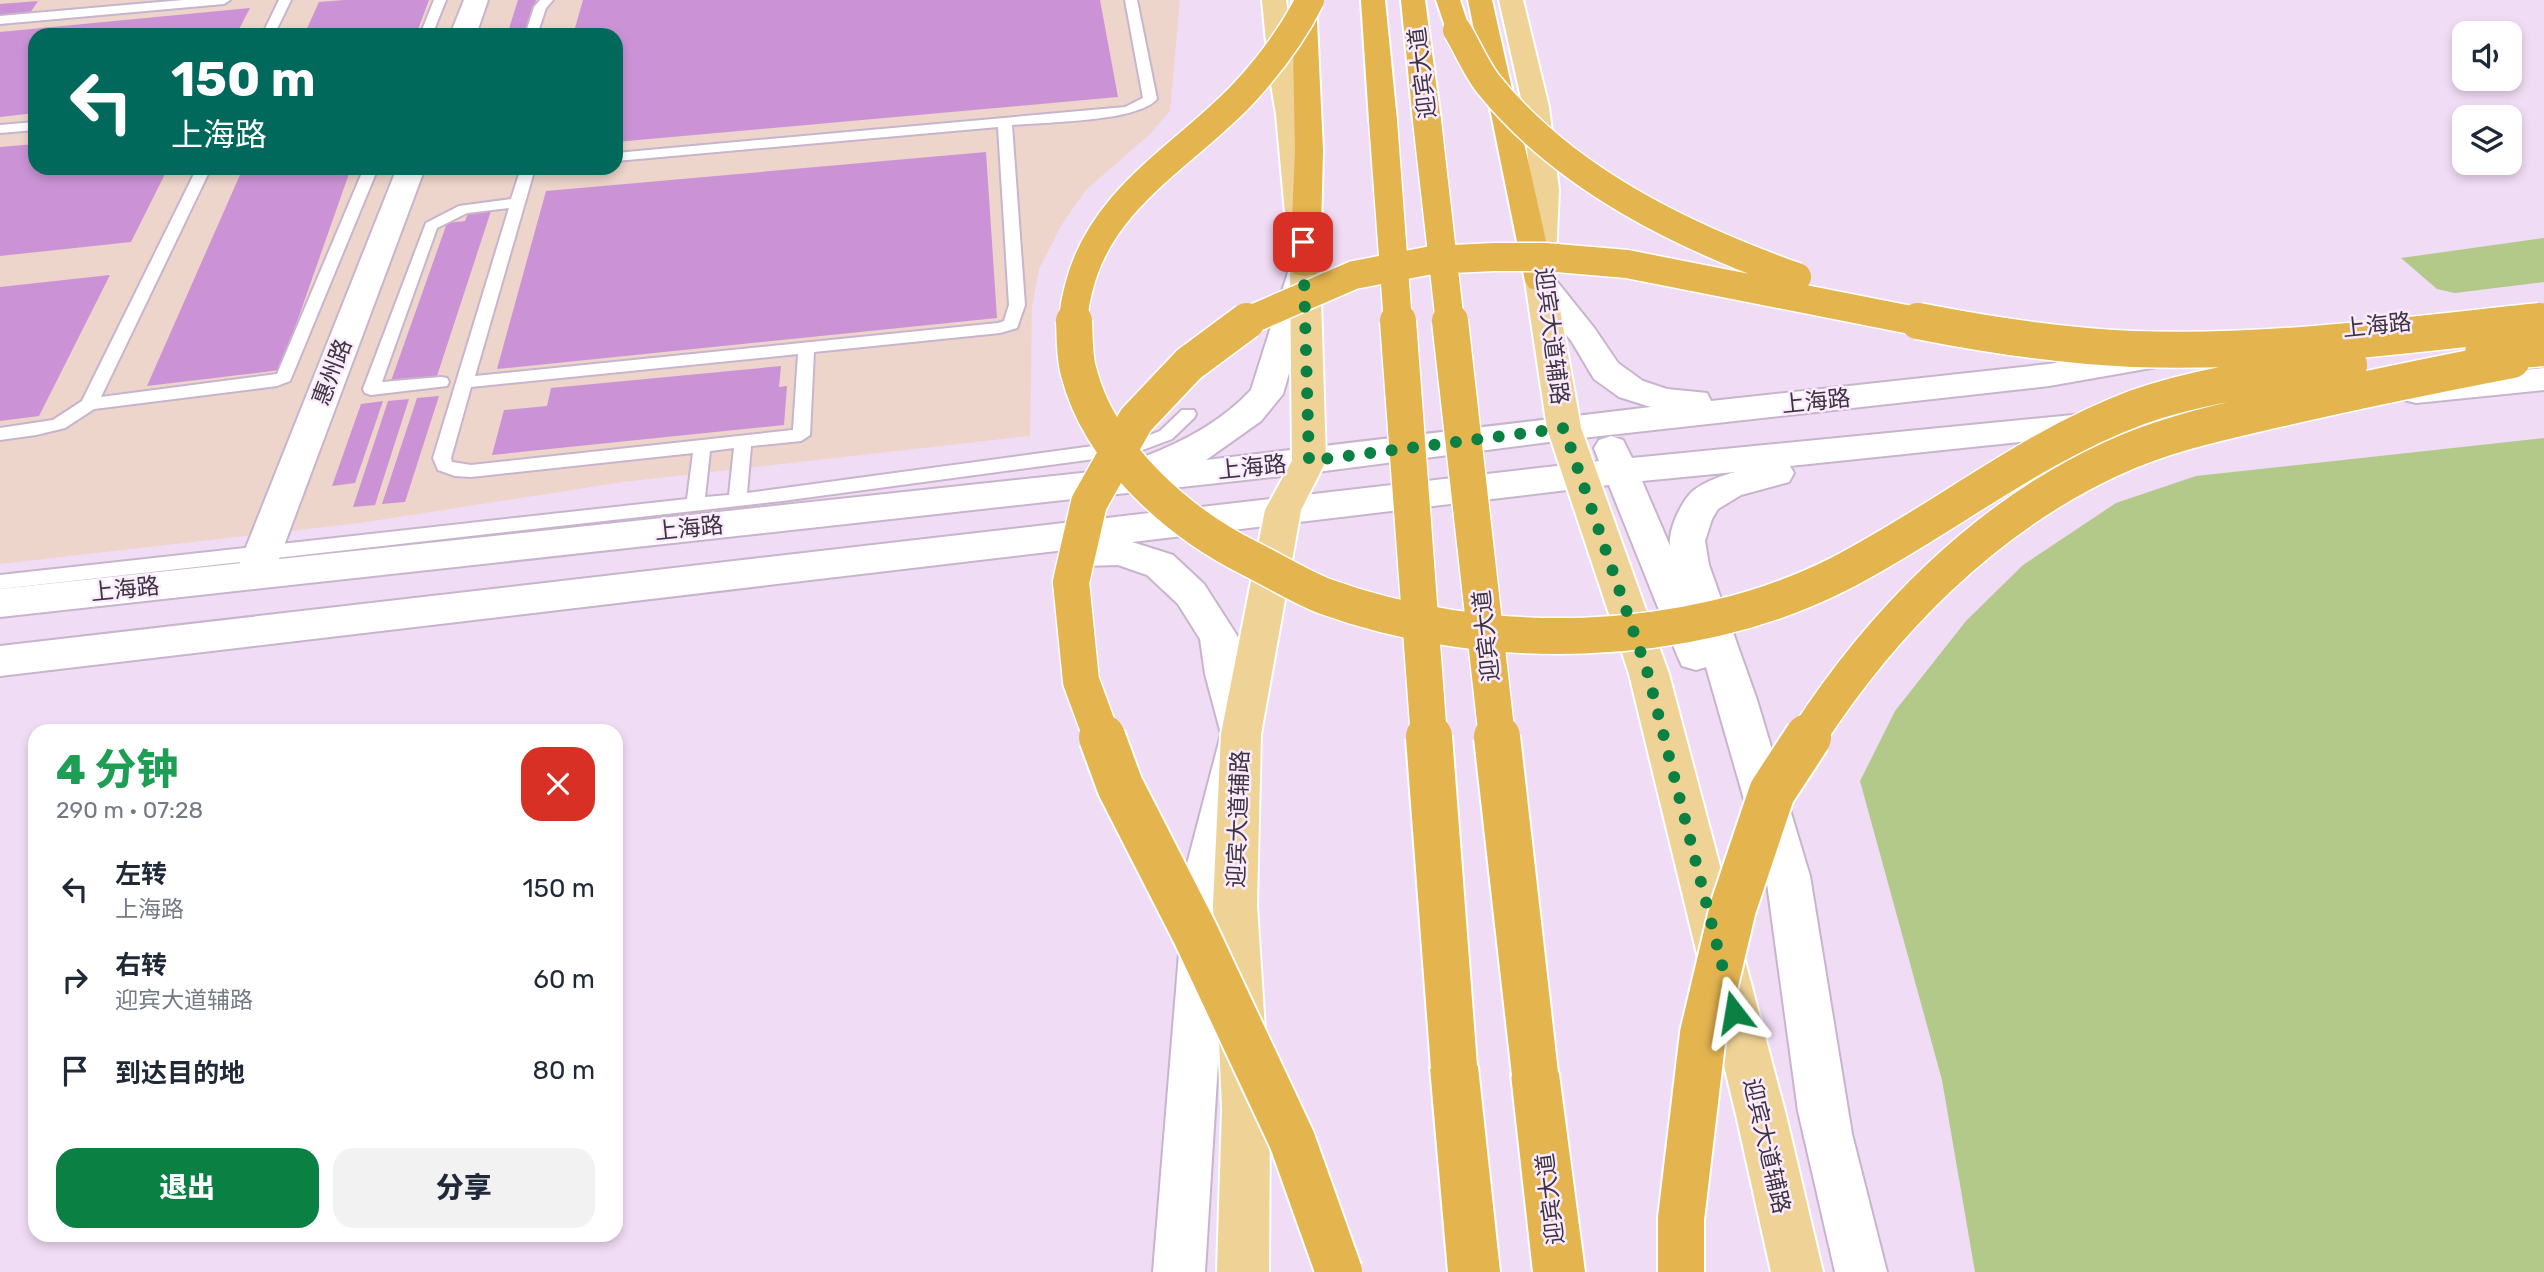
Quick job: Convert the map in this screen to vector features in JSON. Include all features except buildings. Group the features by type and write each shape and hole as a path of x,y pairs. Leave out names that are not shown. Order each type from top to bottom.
{"highway":[{"path":"1304,0 1309,150 1305,267"},
{"path":"1310,0 1294,33 1241,96 1148,177 1115,215 1085,264 1073,313 1078,372 1101,428 1157,496 1224,546 1322,595 1396,617 1466,630 1582,636 1669,629 1754,608 1838,574 2061,441 2136,408 2183,393 2263,377 2380,361 2544,348"},
{"name":"迎宾大道","path":"1373,0 1454,1068 1474,1272"},
{"name":"迎宾大道","path":"1413,0 1559,1272"},
{"path":"1448,0 1457,30 1488,83 1557,151 1655,216 1770,269 1835,289 1977,320 2071,332 2206,343 2271,342 2544,321"},
{"path":"1480,0 1540,281"},
{"path":"1339,1272 1292,1140 1195,933 1120,786 1081,681 1071,582 1088,503 1136,420 1189,364 1241,324 1354,275 1432,260 1494,257 1545,257 1627,264 1943,327 2048,343 2134,349 2281,347 2544,321"},
{"path":"1681,1272 1681,1219 1703,1034 1733,908 1754,844 1772,792 1836,693 1899,617 1951,565 1993,532 2046,495 2112,458 2203,426 2380,385 2544,354"}],"main road":[{"name":"迎宾大道辅路","path":"1243,1272 1246,1108 1235,905 1241,734 1283,510 1309,461 1305,267 1290,114 1282,73 1274,0"},
{"name":"迎宾大道辅路","path":"1511,0 1536,107 1545,190 1540,281 1583,427 1602,473 1648,674 1761,1115 1797,1272"}],"street":[{"path":"466,28 476,0"},
{"name":"惠州路","path":"258,564 408,175"},
{"path":"736,511 1027,483 1156,465 1195,451 1249,413 1266,394 1305,267"},
{"path":"1540,281 1584,336 1606,370 1632,389 1665,400 1768,397 2049,375"},
{"name":"上海路","path":"0,603 258,564 736,511 1309,461 1583,427 2049,375 2273,336 2544,307"},
{"name":"上海路","path":"0,662 1602,473 2544,379"},
{"path":"1828,1137 1788,876 1737,700 1691,565 1687,541 1694,517 1705,500 1729,486 1785,471 2140,419"},
{"path":"1602,473 1704,676 1759,849 1861,1272"},
{"path":"730,576 951,558 1119,551 1160,565 1191,594 1219,637 1225,674 1241,734 1208,867 1179,1272"}],"lane":[{"path":"0,20 223,0"},
{"path":"271,28 285,0"},
{"path":"429,28 440,0"},
{"path":"533,28 540,7 547,0"},
{"path":"623,156 1126,111 1142,106 1150,99 1131,0"},
{"path":"465,382 1000,328 1011,324 1017,305 1005,123"},
{"path":"0,129 28,127"},
{"path":"0,434 64,424 89,404 201,175"},
{"path":"89,404 277,381 284,377 368,175"},
{"path":"526,175 442,458 444,466 455,470 801,435 806,348"},
{"path":"440,382 371,389 431,226 464,209 518,202"},
{"path":"0,582 258,564 695,505 736,511 1102,453 1166,435 1188,414"},
{"path":"736,511 743,442"},
{"path":"695,505 702,446"}],"shaded area":[{"path":"0,0 1180,0 1170,111 1150,134 1086,190 1062,224 1039,269 1032,307 1030,436 623,482 360,523 0,564"}],"green space":[{"path":"2544,238 2544,282 2455,293 2437,289 2401,258"},
{"path":"2544,438 2544,1272 1975,1272 1942,1080 1860,781 1895,711 1966,621 2023,565 2116,503 2196,476"}],"route":[{"path":"1303,242 1309,461 1564,428 1583,475 1648,674 1734,1012"}]}
